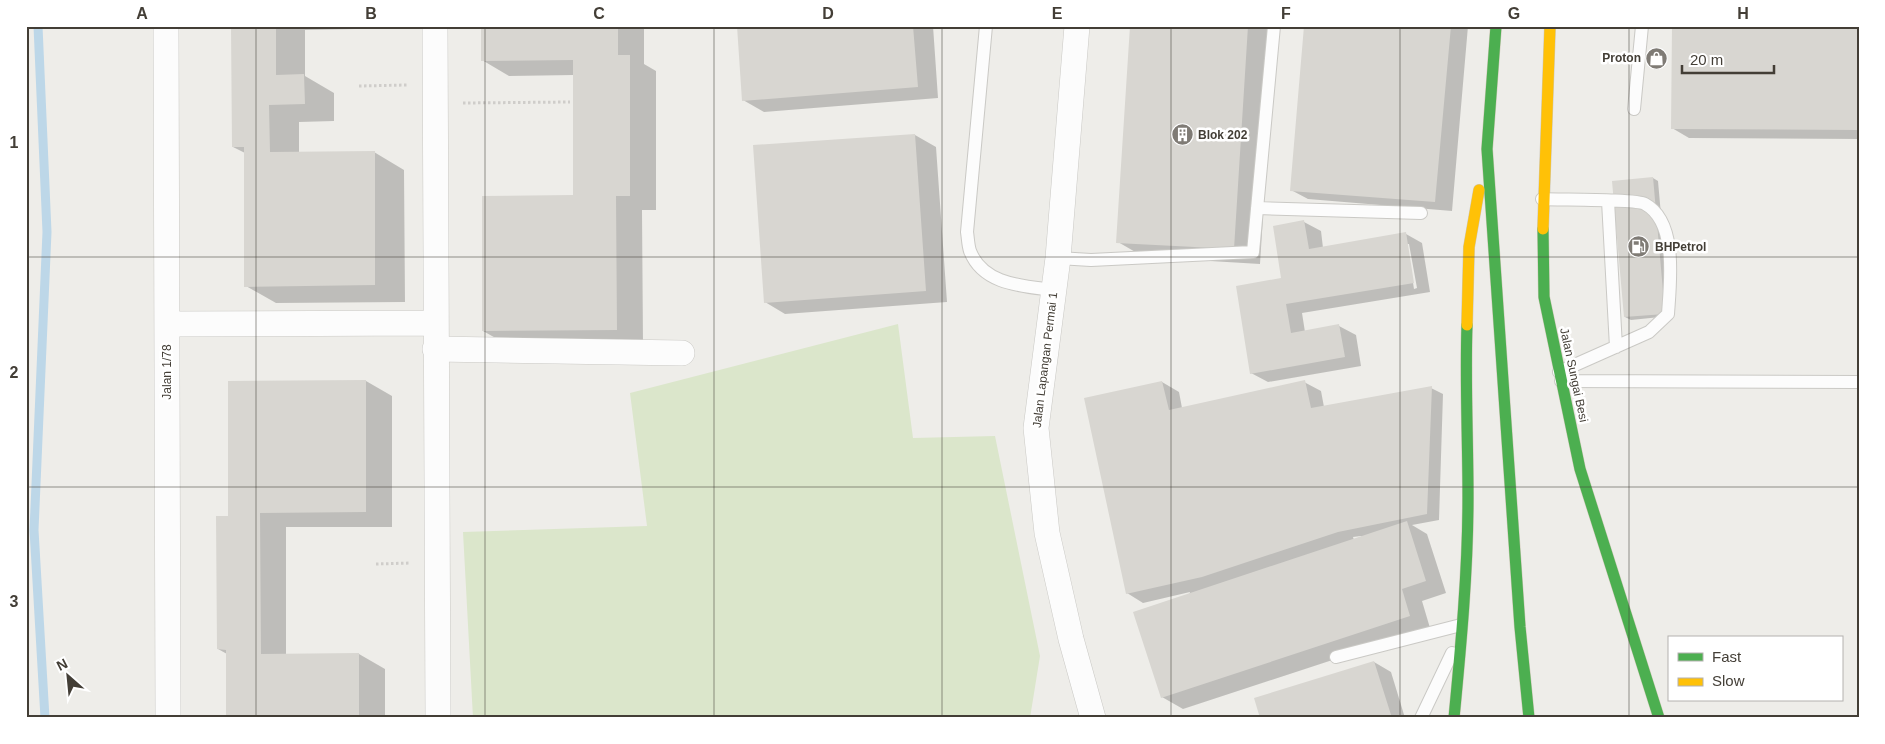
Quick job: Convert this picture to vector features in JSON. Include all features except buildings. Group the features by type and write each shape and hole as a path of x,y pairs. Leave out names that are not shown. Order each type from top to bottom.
{"main road":[{"path":"1454,718 1462,630 1468,498 1466,379 1469,247 1487,149 1496,26"},
{"name":"Jalan Sungai Besi","path":"1550,26 1542,199 1544,297 1580,469 1613,578 1659,718"},
{"path":"1487,149 1516,578 1529,718"},
{"path":"1516,578 1540,708"},
{"path":"1613,578 1632,673"}],"street":[{"name":"Jalan 1/78","path":"166,26 168,718"},
{"path":"435,26 438,718"},
{"name":"Jalan Lapangan Permai 1","path":"1077,26 1058,258 1036,428 1047,533 1071,639 1093,718"},
{"path":"167,324 435,323"},
{"path":"435,349 682,353"}],"lane":[{"path":"986,26 967,232 970,251 980,267 998,280 1017,286 1053,290"},
{"path":"1058,258 1091,260 1253,252 1274,26"},
{"path":"1634,108 1642,26"},
{"path":"1542,199 1644,202 1658,214 1665,234 1671,262 1668,314 1649,332 1616,347 1560,377"},
{"path":"1608,201 1616,347"},
{"path":"1257,208 1421,213"},
{"path":"1560,377 1859,382"},
{"path":"1336,657 1462,630"},
{"path":"1421,718 1462,630"}],"path":[{"path":"359,86 435,94 570,102"},
{"path":"376,564 436,562"}],"green space":[{"path":"898,324 913,438 995,436 1040,656 1030,718 473,718 463,532 647,526 630,393"}],"waterway":[{"path":"38,26 47,232 34,530 45,718"}],"traffic: fast":[{"path":"1496,26 1487,149 1520,627 1529,718"},
{"path":"1543,229 1544,297 1580,469 1659,718"},
{"path":"1454,718 1462,636 1467,552 1467,325"}],"traffic: slow":[{"path":"1543,229 1550,26"},
{"path":"1467,325 1469,247 1479,190"}],"place":[{"name":"Proton","path":"1657,58"},
{"name":"Blok 202","path":"1182,135"},
{"name":"BHPetrol","path":"1639,247"}]}
